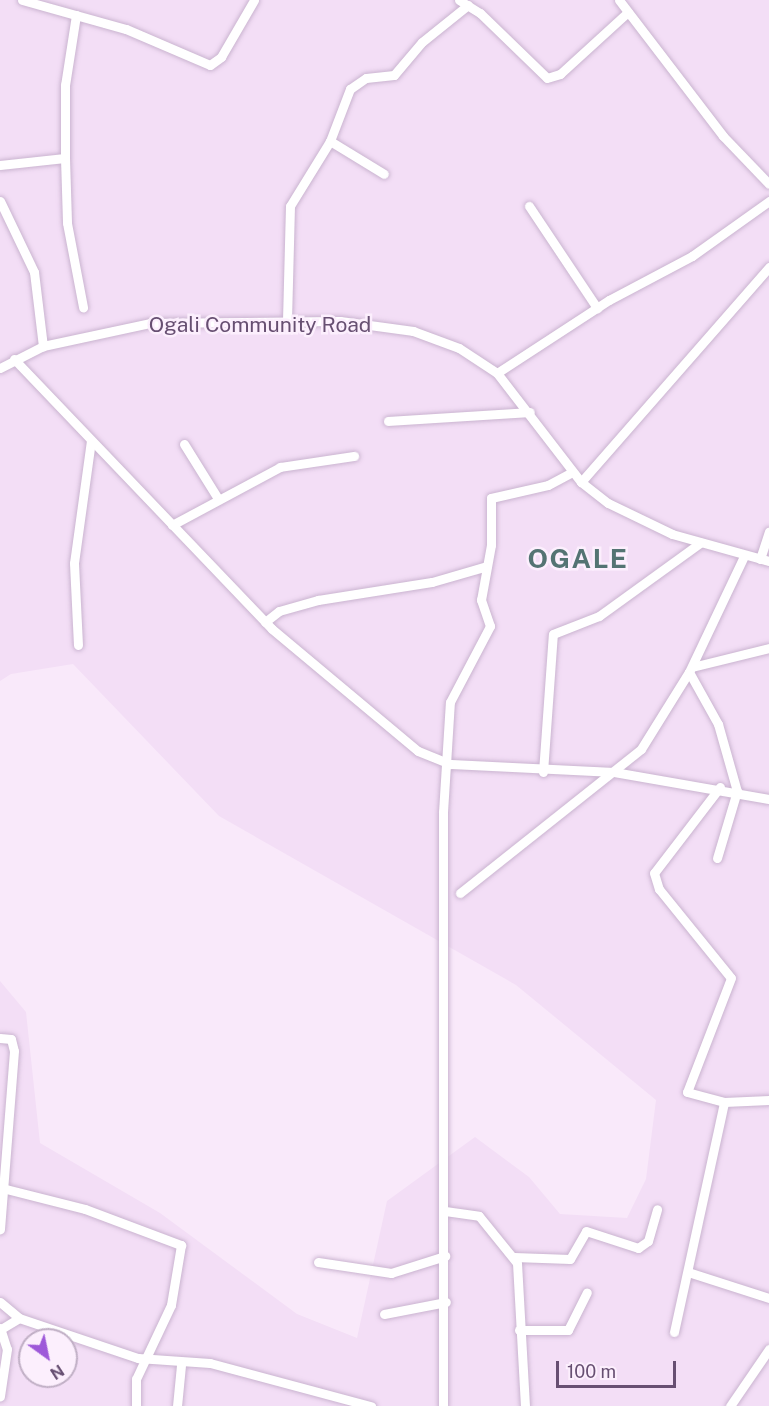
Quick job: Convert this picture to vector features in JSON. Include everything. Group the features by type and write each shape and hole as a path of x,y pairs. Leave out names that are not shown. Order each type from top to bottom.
{"street":[{"path":"22,0 76,15 213,64 254,0"},
{"path":"620,0 723,136 769,184"},
{"path":"287,320 290,206 330,141 357,82 394,75 422,42 463,3 547,78 560,74 628,12"},
{"path":"76,15 65,85 65,158 67,223 83,307"},
{"path":"330,141 384,174"},
{"path":"0,165 65,158"},
{"path":"0,201 34,272 43,346"},
{"path":"497,373 597,308 692,256 769,201"},
{"path":"529,206 597,308"},
{"path":"581,482 769,267"},
{"name":"Ogali Community Road","path":"0,368 43,346 123,326 287,320 355,322 414,331 459,348 497,373 530,412 581,482 640,521 700,543 764,560"},
{"path":"15,359 265,622 368,714 445,763 543,772 614,772 720,787 769,799"},
{"path":"388,421 530,412"},
{"path":"78,645 74,563 91,441"},
{"path":"184,444 217,496"},
{"path":"172,525 217,496 280,467 354,456"},
{"path":"443,1406 446,1302 445,763 452,694 490,626 481,600 487,566 491,498 548,485 572,472"},
{"path":"764,560 769,531"},
{"path":"543,772 553,634 599,616 700,543"},
{"path":"460,893 614,772 646,742 690,670 744,556"},
{"path":"265,622 279,611 318,600 426,583 487,566"},
{"path":"690,670 769,648"},
{"path":"690,670 718,724 737,791 717,858"},
{"path":"720,787 654,873 659,888 731,978 687,1090 724,1102 769,1100"},
{"path":"0,1038 14,1043 6,1189 0,1223"},
{"path":"675,1332 724,1102"},
{"path":"6,1189 85,1209 181,1245 171,1305 150,1355 136,1378 136,1406"},
{"path":"514,1257 570,1259 586,1232 638,1248 648,1241 657,1209"},
{"path":"445,1211 479,1216 514,1257 521,1287 519,1330 525,1406"},
{"path":"318,1262 391,1273 445,1256"},
{"path":"688,1272 769,1298"},
{"path":"519,1330 568,1330 587,1292"},
{"path":"0,1302 19,1318 106,1349 150,1355 181,1365 210,1364 370,1406"},
{"path":"384,1314 446,1302"},
{"path":"0,1396 7,1349 1,1329 19,1318"},
{"path":"730,1406 769,1349"},
{"path":"177,1406 181,1365"}],"shaded area":[{"path":"0,0 769,0 769,1406 0,1406 0,981 26,1012 40,1143 160,1213 297,1314 357,1338 387,1201 475,1137 529,1177 560,1214 627,1218 646,1179 656,1100 516,985 219,816 73,664 11,674 0,681"}],"district":[{"name":"OGALE","path":"578,559"}]}
